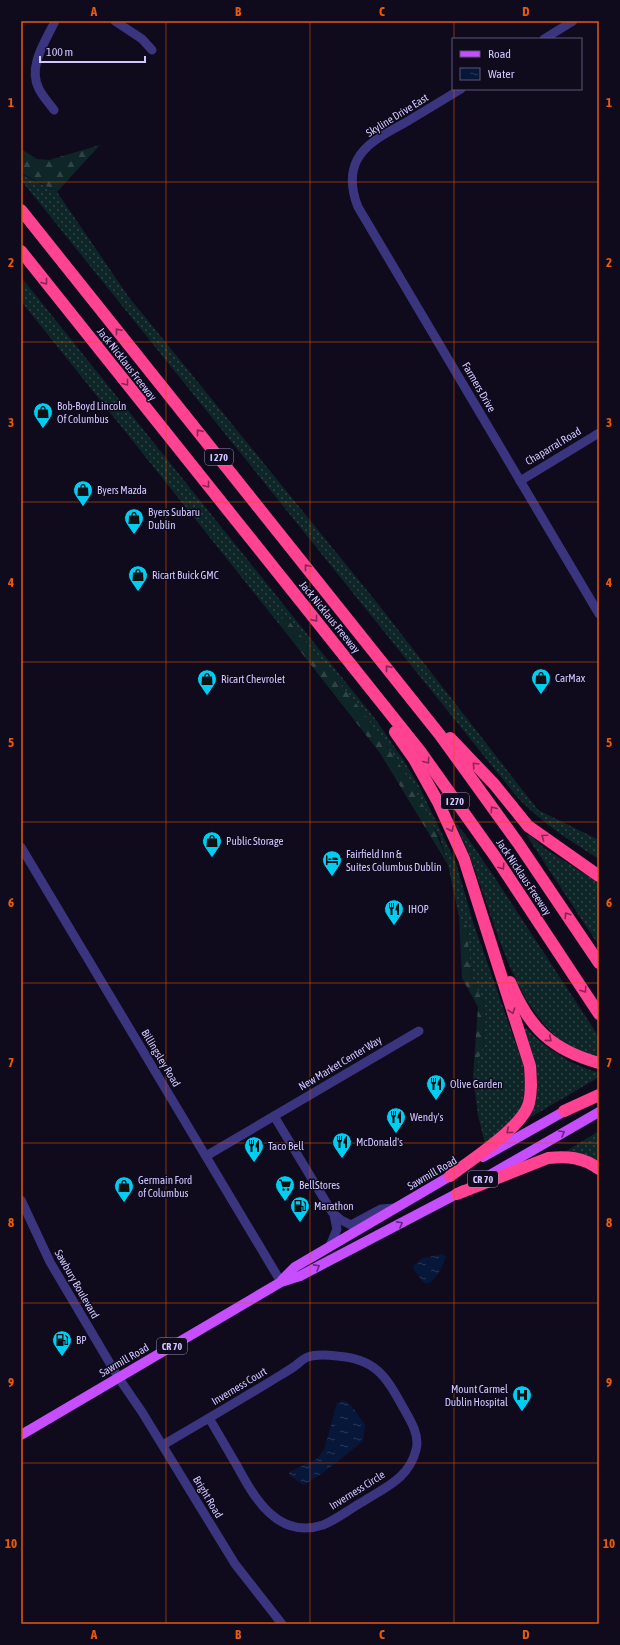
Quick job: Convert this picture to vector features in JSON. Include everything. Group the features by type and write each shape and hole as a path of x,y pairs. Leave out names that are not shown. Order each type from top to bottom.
{"highway":[{"name":"Jack Nicklaus Freeway","path":"21,210 440,735 518,844 599,963"},
{"name":"Jack Nicklaus Freeway","path":"21,251 420,751 490,849 599,1014"},
{"path":"334,642 414,759 438,802 464,859 530,1066 532,1087 529,1104 522,1118 512,1128 450,1176"},
{"path":"412,699 494,784 528,826 599,876"},
{"path":"558,847 588,860 599,867"},
{"path":"484,920 516,997 526,1015 541,1032 558,1047 579,1058 599,1063"},
{"path":"564,1111 599,1095"},
{"path":"457,1194 548,1158 562,1156 576,1158 592,1164 599,1169"}],"main road":[{"name":"Sawmill Road","path":"281,1282 295,1267 330,1246 599,1092"},
{"name":"Sawmill Road","path":"21,1435 281,1282 300,1276 457,1194 599,1112"}],"street":[{"path":"54,110 39,89 35,79 35,69 37,59 56,21"},
{"path":"115,21 142,39 152,50"},
{"path":"546,38 573,21"},
{"name":"Skyline Drive East","path":"354,168 362,153 375,141 459,90"},
{"name":"Farmers Drive","path":"354,168 352,183 353,194 358,208 520,481 596,603 599,614"},
{"name":"Chaparral Road","path":"520,481 599,433"},
{"name":"Billingsley Road","path":"21,847 281,1282"},
{"name":"New Market Center Way","path":"206,1156 419,1030"},
{"path":"274,1116 334,1215 337,1229 330,1246"},
{"name":"Sawbury Boulevard","path":"21,1200 50,1262 118,1377"},
{"path":"334,1215 351,1225 381,1209 396,1208"},
{"name":"Inverness Circle","path":"209,1418 257,1500 268,1512 283,1523 297,1527 323,1525 405,1474 412,1464 417,1449 416,1436 410,1420 381,1373 366,1362 354,1357 330,1355"},
{"name":"Inverness Court","path":"163,1445 308,1357 330,1355"},
{"name":"Bright Road","path":"118,1377 163,1445 236,1564 282,1624"}],"green space":[{"path":"100,145 57,192 21,173 21,149 37,159 49,160"},
{"path":"21,174 57,192 128,296 378,604 538,810 599,840 599,859 546,823 517,797 21,180"},
{"path":"21,277 376,720 419,786 456,863 473,922 524,1067 524,1095 522,1108 519,1115 508,1127 485,1144 478,1115 473,1077 483,1046 485,1006 471,977 467,927 459,916 448,865 440,838 390,750 360,709 284,615 279,624 21,301"},
{"path":"284,615 355,703 399,764 418,796 435,830 448,865 380,753 279,624"},
{"path":"455,823 465,834 493,875 599,1037 599,1058 580,1053 563,1043 545,1025 530,1005 517,983 507,959 472,862"},
{"path":"529,834 544,848 599,883 599,946 527,836"},
{"path":"459,916 467,927 471,977 485,1006 483,1046 473,1077 478,1007 462,978"},
{"path":"522,1028 526,1028 551,1050 568,1060 599,1073 599,1077 526,1120 534,1104 538,1081 535,1066"},
{"path":"599,1131 599,1163 563,1153"}],"water":[{"path":"443,1254 446,1257 439,1273 430,1283 424,1283 414,1270 413,1266 422,1258"},
{"path":"343,1400 351,1405 365,1425 363,1441 324,1472 304,1485 290,1476 289,1472 317,1459 324,1450 337,1403"}],"place":[{"name":"Bob-Boyd Lincoln Of Columbus","path":"43,429"},
{"name":"Byers Mazda","path":"83,507"},
{"name":"Byers Subaru Dublin","path":"134,535"},
{"name":"Ricart Buick GMC","path":"138,592"},
{"name":"CarMax","path":"541,695"},
{"name":"Ricart Chevrolet","path":"207,696"},
{"name":"Public Storage","path":"212,858"},
{"name":"Fairfield Inn & Suites Columbus Dublin","path":"332,877"},
{"name":"IHOP","path":"394,926"},
{"name":"Olive Garden","path":"436,1101"},
{"name":"Wendy's","path":"396,1134"},
{"name":"McDonald's","path":"342,1159"},
{"name":"Taco Bell","path":"254,1163"},
{"name":"BellStores","path":"285,1202"},
{"name":"Germain Ford of Columbus","path":"124,1203"},
{"name":"Marathon","path":"300,1223"},
{"name":"BP","path":"62,1357"},
{"name":"Mount Carmel Dublin Hospital","path":"522,1412"}]}
